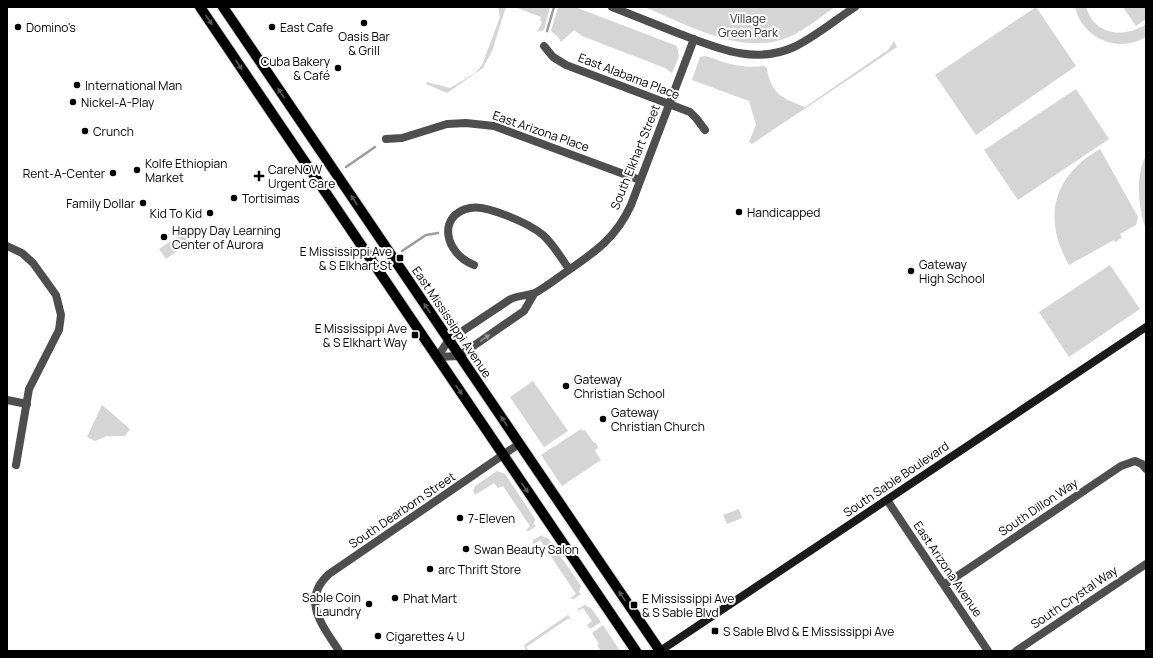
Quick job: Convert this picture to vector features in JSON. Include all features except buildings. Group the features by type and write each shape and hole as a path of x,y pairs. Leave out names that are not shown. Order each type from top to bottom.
{"main road":[{"path":"200,7 636,651"},
{"name":"East Mississippi Avenue","path":"223,7 660,651"}],"street":[{"path":"612,7 694,39 738,54 757,55 780,51 801,43 855,7"},
{"name":"South Elkhart Street","path":"459,356 524,311 534,294 595,252 612,236 624,218 640,180 694,39"},
{"name":"East Alabama Place","path":"544,46 553,57 562,63 670,104 692,114 705,130"},
{"name":"East Arizona Place","path":"386,139 402,138 430,128 452,124 466,123 494,126 640,180"},
{"path":"474,265 458,257 453,250 448,233 452,221 456,215 462,211 476,207 522,223 538,232 551,244 569,269"},
{"path":"7,246 22,253 33,263 56,295 61,315 59,330 29,389 16,465"},
{"name":"South Elkhart Street","path":"449,340 509,300 520,295 534,294"},
{"name":"South Sable Boulevard","path":"660,651 1146,327"},
{"path":"437,357 449,340"},
{"path":"437,357 459,356"},
{"path":"7,400 27,404"},
{"name":"South Dearborn Street","path":"339,651 320,621 315,606 317,591 322,580 519,444"},
{"name":"South Dillon Way","path":"944,585 1121,466 1135,461 1142,464 1146,469"},
{"name":"East Arizona Avenue","path":"887,500 988,651"},
{"name":"South Crystal Way","path":"1016,651 1146,564"}],"green space":[{"path":"498,7 506,7 492,51 483,68 447,93 426,84 427,82 450,88 475,73 482,65 500,17"},
{"path":"515,7 550,7 544,30 537,32 542,22 540,20 541,17"},
{"path":"558,7 575,7 677,46 679,56 672,73 665,68 582,36 574,30 561,42 551,31"},
{"name":"Village Green Park","path":"644,7 835,7 807,27 789,37 771,42 752,43 733,41 715,36"},
{"path":"1036,7 1076,66 976,135 935,75"},
{"path":"1075,7 1086,7 1096,24 1111,32 1128,32 1146,24 1146,37 1135,42 1124,44 1103,40 1093,35 1085,27 1079,18"},
{"path":"1123,7 1146,7 1146,19 1136,26"},
{"path":"894,41 897,47 752,144 749,142 756,125 749,101 692,80 700,57 703,56 738,66 764,66 767,68 771,84 779,94 790,101 805,107 888,50"},
{"path":"1076,89 1109,139 1018,200 984,150"},
{"path":"1100,149 1138,217 1136,225 1120,234 1122,238 1115,242 1114,240 1069,265 1061,248 1056,231 1055,215 1057,200 1062,185 1072,172 1084,160"},
{"path":"1146,155 1146,230 1141,211 1139,182 1140,173"},
{"path":"183,233 189,243 166,259 159,249"},
{"path":"1110,265 1140,309 1069,357 1039,312"},
{"path":"533,381 568,431 544,447 510,397"},
{"path":"102,405 130,429 125,436 107,436 95,441 87,437"},
{"path":"581,429 583,431 585,430 594,443 595,442 598,447 595,451 601,460 562,486 541,455"},
{"path":"497,471 505,474 535,519 534,524 536,526 529,531 526,530 530,526 503,486 498,488 494,483 475,495 473,491 475,486"},
{"path":"739,509 742,518 727,524 723,515"},
{"path":"542,535 543,537 548,538 581,586 579,592 581,594 574,599 570,598 576,594 540,540 534,544 533,543 533,540"},
{"path":"586,604 586,606 591,608 601,622 590,629 587,625 592,621 583,608 578,611 578,609"},
{"path":"568,615 573,622 569,618 526,647 529,651 526,651 524,645"},
{"path":"603,625 620,651 601,651 597,645 599,644 592,633"}],"waterway":[{"path":"547,31 554,7"},
{"path":"346,167 375,147"},
{"path":"402,251 426,235 438,233"}],"place":[{"name":"Oasis Bar & Grill","path":"364,23"},
{"name":"Domino's","path":"18,27"},
{"name":"East Cafe","path":"272,27"},
{"name":"Cuba Bakery & Café","path":"338,68"},
{"name":"International Man","path":"77,85"},
{"name":"Nickel-A-Play","path":"73,102"},
{"name":"Crunch","path":"85,131"},
{"name":"Kolfe Ethiopian Market","path":"137,170"},
{"name":"Rent-A-Center","path":"113,173"},
{"name":"CareNOW Urgent Care","path":"259,176"},
{"name":"Tortisimas","path":"234,198"},
{"name":"Family Dollar","path":"143,203"},
{"name":"Handicapped","path":"739,212"},
{"name":"Kid To Kid","path":"210,213"},
{"name":"Happy Day Learning Center of Aurora","path":"164,237"},
{"name":"E Mississippi Ave & S Elkhart St","path":"400,258"},
{"name":"Gateway High School","path":"911,271"},
{"name":"E Mississippi Ave & S Elkhart Way","path":"415,335"},
{"name":"Gateway Christian School","path":"566,386"},
{"name":"Gateway Christian Church","path":"603,419"},
{"name":"7-Eleven","path":"460,518"},
{"name":"Swan Beauty Salon","path":"466,549"},
{"name":"arc Thrift Store","path":"430,569"},
{"name":"Phat Mart","path":"395,598"},
{"name":"Sable Coin Laundry","path":"369,604"},
{"name":"E Mississippi Ave & S Sable Blvd","path":"634,605"},
{"name":"S Sable Blvd & E Mississippi Ave","path":"715,631"},
{"name":"Cigarettes 4 U","path":"378,636"}]}
